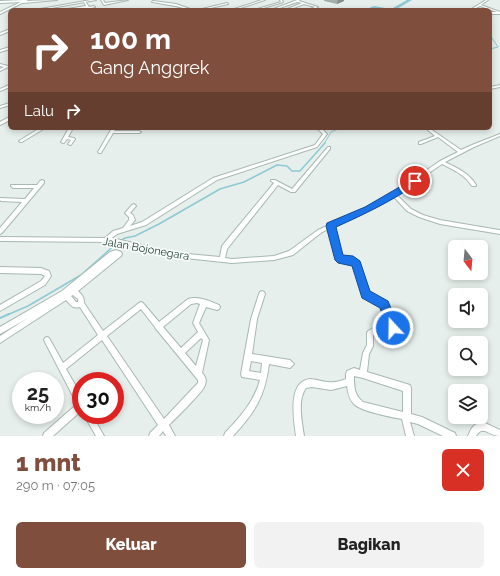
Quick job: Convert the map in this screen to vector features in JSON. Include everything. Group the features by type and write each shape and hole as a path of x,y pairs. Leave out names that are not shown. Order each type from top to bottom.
{"street":[{"path":"0,2 56,0"},
{"path":"49,8 95,0"},
{"path":"102,0 104,4 127,0"},
{"path":"238,8 264,0"},
{"path":"263,8 283,1 281,0"},
{"path":"475,8 487,0"},
{"path":"11,8 24,1"},
{"path":"283,8 298,1"},
{"path":"278,8 298,1 304,1 317,7 315,8"},
{"path":"290,8 304,1"},
{"path":"86,2 87,7"},
{"path":"153,2 176,5 186,8"},
{"path":"483,3 488,4"},
{"path":"197,7 205,8 227,4"},
{"path":"480,5 488,8"},
{"path":"79,8 94,7"},
{"path":"0,65 6,66 0,70"},
{"path":"21,142 40,130"},
{"path":"63,142 70,130"},
{"path":"100,152 113,130 139,132"},
{"path":"108,240 115,232 144,224 215,179 316,146 325,134 321,130"},
{"path":"430,130 461,152"},
{"name":"Jalan Bojonegara","path":"0,239 108,240 176,256 222,260 264,259 285,255 300,248 320,231 368,209 394,195 441,162 500,135"},
{"path":"420,143 438,136"},
{"path":"66,138 72,138 70,144"},
{"path":"222,260 224,248 246,222 275,182 294,191 329,148"},
{"path":"441,162 464,174 471,179 474,185"},
{"path":"0,232 42,182"},
{"path":"13,186 37,187"},
{"path":"394,195 409,210 421,216 440,222 499,232"},
{"path":"1,199 26,201"},
{"path":"125,229 132,218 127,214 134,206"},
{"path":"331,226 339,257 341,260 353,261 357,264 366,294 384,304 394,331 391,333 375,330 370,333 370,346 366,353 363,374"},
{"path":"0,340 66,294 112,254 119,254 72,289"},
{"path":"0,308 44,283 48,276 47,273 41,271 1,270"},
{"path":"72,289 81,298 81,304 171,436"},
{"path":"66,294 75,305 81,304"},
{"path":"0,331 66,294"},
{"path":"262,294 254,319 245,374 264,377"},
{"path":"158,327 190,301 197,300 217,306"},
{"path":"198,373 206,340 201,334 196,323 204,303"},
{"path":"62,368 142,305 158,327 202,379 202,384 198,389 153,436"},
{"path":"180,353 201,334"},
{"path":"47,340 72,386"},
{"path":"248,357 290,364"},
{"path":"228,436 258,398 264,377 266,360"},
{"path":"410,436 406,418 407,388 352,372 350,374 350,382 353,398 356,402 372,409 406,418 428,424 452,436"},
{"path":"300,436 299,388 303,384 308,383 329,386 350,382"},
{"path":"47,436 72,414"},
{"path":"92,424 97,435"},
{"path":"472,436 474,430 483,426 500,434"}],"waterway":[{"path":"396,8 410,0"},
{"path":"371,8 380,8"},
{"path":"492,38 498,47 492,48"},
{"path":"324,144 331,132 336,130"},
{"path":"120,241 125,238 135,236 159,224 220,189 244,182 277,165 287,166 292,171 300,171 325,143"},
{"path":"7,315 28,306 81,275 117,243"},
{"path":"0,318 9,314"}],"route":[{"path":"393,328 384,304 369,297 364,291 357,264 353,261 341,260 337,254 331,226 368,209 394,195 415,181"}]}
